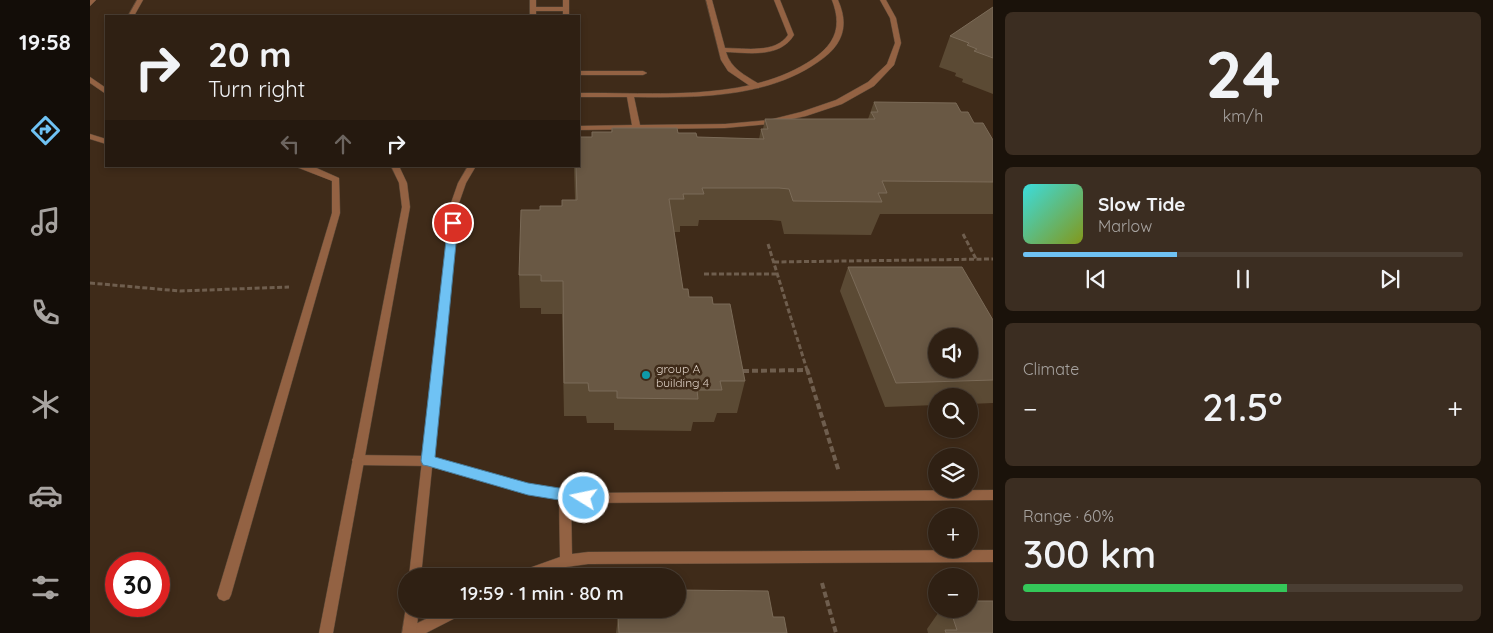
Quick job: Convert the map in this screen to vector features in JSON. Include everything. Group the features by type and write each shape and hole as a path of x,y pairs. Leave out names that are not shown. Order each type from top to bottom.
{"street":[{"path":"90,4 93,0"},
{"path":"132,15 140,0"},
{"path":"533,0 533,13 566,13 566,0"},
{"path":"709,0 725,60 731,69 756,86"},
{"path":"722,50 767,50 777,48 789,41 791,35 776,0"},
{"path":"580,95 716,92 756,86 790,76 816,63 833,46 841,29 840,11 835,0"},
{"path":"580,128 725,126 769,122 804,114 839,102 871,84 890,65 898,43 893,18 883,0"},
{"path":"580,73 643,73"},
{"path":"90,79 105,91"},
{"path":"630,94 636,127"},
{"path":"90,136 105,142"},
{"path":"224,595 336,213 336,180 304,167"},
{"path":"326,633 406,207 403,183 395,167"},
{"path":"416,568 456,203 462,183 471,167"},
{"path":"358,460 428,461 528,489 584,498 993,495"},
{"path":"565,495 566,561"},
{"path":"546,568 566,561 588,558 993,556"},
{"path":"410,633 411,618"},
{"path":"410,633 441,618"}],"path":[{"path":"963,234 976,259"},
{"path":"768,244 846,495"},
{"path":"774,262 993,259"},
{"path":"704,274 777,274"},
{"path":"90,283 180,291 315,286"},
{"path":"743,371 807,370"},
{"path":"815,558 836,633"}],"building":[{"path":"993,7 993,58 974,51 977,49 967,45 969,43 950,36"},
{"path":"874,102 956,103 961,112 968,112 974,123 983,123 993,140 993,182 882,181 887,193 878,193 882,202 793,201 789,189 779,188 702,188 704,194 683,194 684,199 669,199 683,289 688,289 689,297 712,297 713,304 730,304 745,381 720,381 722,390 697,390 698,399 617,398 617,391 589,391 588,383 564,383 563,281 541,281 541,275 519,275 521,210 540,210 540,206 562,206 562,200 577,200 576,167 580,167 580,137 592,137 592,132 612,132 612,128 677,128 678,133 696,133 697,137 764,139 761,129 768,129 765,119 875,119 871,112 878,112"},
{"path":"848,267 962,267 993,320 993,380 896,383"},
{"path":"686,590 768,591 773,617 784,617 787,633 619,633 618,618 686,618"},
{"path":"978,601 993,601 993,633 946,633 945,630 957,630 953,618 978,618"}],"place":[{"name":"group A building 4","path":"646,375"}],"route":[{"path":"453,223 428,461 528,489 584,498"}]}
